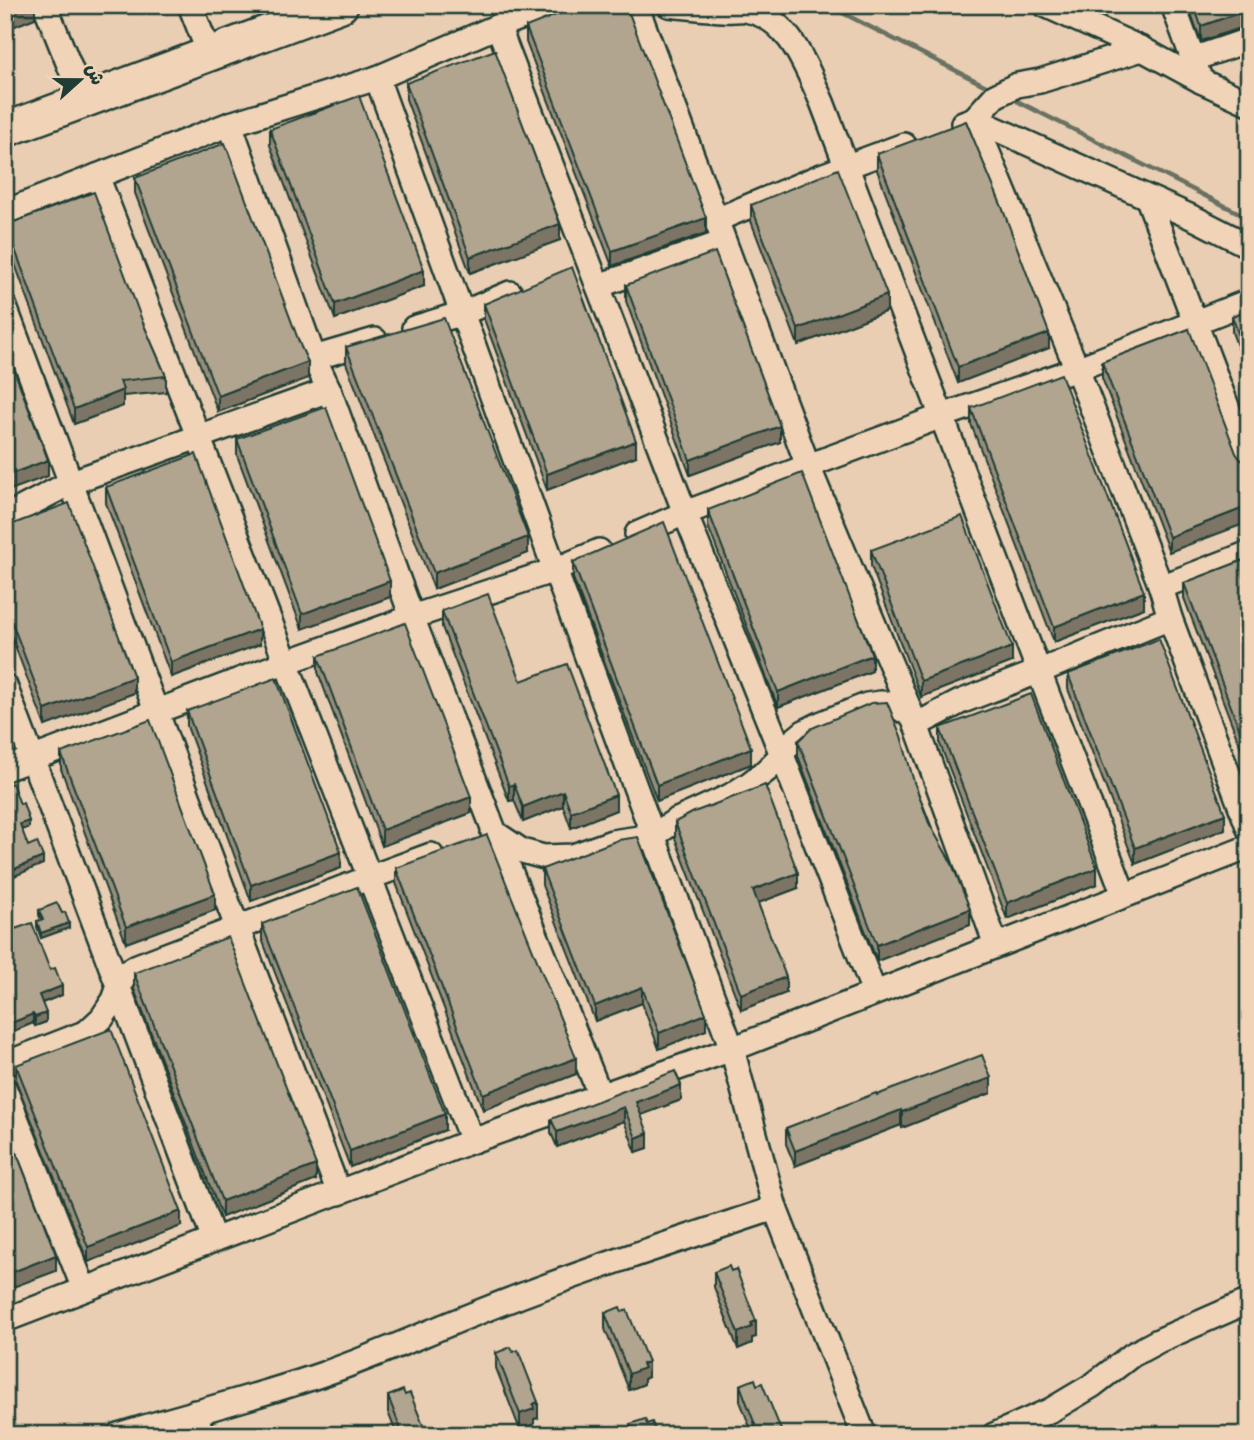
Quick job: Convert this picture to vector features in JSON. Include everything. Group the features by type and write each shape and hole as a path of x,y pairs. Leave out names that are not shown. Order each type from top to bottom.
{"highway":[{"path":"5,130 341,5"}],"street":[{"path":"45,5 83,100"},
{"path":"190,5 209,53"},
{"path":"5,212 230,124 377,78 498,26 557,5"},
{"path":"636,5 808,466 914,721 996,945"},
{"path":"669,5 746,10 768,17 785,32 805,65 1124,895"},
{"path":"1045,5 1142,50 1197,70 1249,103"},
{"path":"1173,5 1197,70"},
{"path":"498,26 685,513 874,992"},
{"path":"1197,70 1249,40"},
{"path":"948,128 974,119 995,96 1017,85 1040,81 1142,50"},
{"path":"377,78 732,1049 775,1208 864,1435"},
{"path":"974,119 1198,220 1249,246"},
{"path":"974,119 1077,369 1161,587 1170,618 1249,829"},
{"path":"230,124 314,358 329,390 412,617 600,1095"},
{"path":"716,220 846,166 923,138"},
{"path":"97,176 472,1141"},
{"path":"1148,199 1249,464"},
{"path":"598,286 724,242"},
{"path":"562,271 587,261"},
{"path":"314,358 463,313 525,287"},
{"path":"5,769 287,662 555,570 685,513 942,416 1077,369 1249,301"},
{"path":"5,307 237,927 340,1193"},
{"path":"5,517 72,482 329,390"},
{"path":"1161,587 1249,552"},
{"path":"914,721 1170,618"},
{"path":"5,686 214,1240"},
{"path":"495,833 522,851 544,857 573,856 612,842 653,836 675,821 730,796 767,770 788,745 804,732 829,720 867,705 881,703 894,704 914,721"},
{"path":"470,841 495,833"},
{"path":"5,1320 472,1141 732,1049 1249,848"},
{"path":"5,1065 87,1032 102,1018 114,1000 127,972 137,966 445,850"},
{"path":"5,1090 84,1289"},
{"path":"118,1435 265,1394 328,1373 492,1307 775,1208"},
{"path":"995,1435 1051,1410 1093,1385 1132,1355 1158,1341 1249,1301"},
{"path":"195,1412 202,1435"}],"building":[{"path":"5,5 29,5 5,14"},
{"path":"581,5 626,5 706,218 612,251 526,27"},
{"path":"1194,5 1249,5 1249,11 1201,26"},
{"path":"495,50 560,224 470,257 406,83"},
{"path":"359,96 424,270 335,304 270,129"},
{"path":"966,121 1002,207 1049,333 958,367 877,154"},
{"path":"225,143 308,362 218,396 135,178"},
{"path":"838,169 887,295 798,329 751,205"},
{"path":"94,192 143,323 166,376 120,381 123,390 74,409 6,225"},
{"path":"715,252 780,426 690,460 626,285"},
{"path":"572,267 636,441 547,474 484,304"},
{"path":"1249,310 1249,359 1248,360 1232,316"},
{"path":"444,318 528,537 434,573 346,347"},
{"path":"1189,329 1236,453 1244,461 1249,473 1249,506 1169,537 1102,362"},
{"path":"5,346 48,460 5,476"},
{"path":"1061,374 1144,592 1054,627 971,408"},
{"path":"326,407 390,581 302,614 237,439"},
{"path":"196,454 260,629 171,662 106,487"},
{"path":"802,473 872,655 778,692 708,510"},
{"path":"69,503 134,677 45,710 5,604 5,527"},
{"path":"962,516 1012,647 921,681 871,550"},
{"path":"664,522 751,748 657,785 573,562"},
{"path":"1249,558 1249,754 1184,583"},
{"path":"488,594 521,681 567,664 616,795 571,812 563,791 523,807 514,784 509,786 442,611"},
{"path":"405,623 471,797 382,830 318,656"},
{"path":"1159,639 1225,814 1135,848 1068,674"},
{"path":"276,678 341,852 251,885 187,711"},
{"path":"1031,694 1097,868 1007,903 940,728"},
{"path":"887,702 929,823 952,864 970,909 877,945 798,741 812,728 871,703"},
{"path":"150,720 215,894 126,927 61,753"},
{"path":"12,783 29,821 20,824 28,846 37,842 43,857 5,873 5,786"},
{"path":"765,785 798,873 753,890 786,977 741,994 675,822"},
{"path":"487,835 576,1058 483,1094 396,868"},
{"path":"638,837 706,1014 659,1033 642,987 595,1006 542,869 618,840"},
{"path":"357,887 445,1114 350,1151 262,924"},
{"path":"57,903 62,913 65,912 69,923 41,933 37,921 43,920 39,910"},
{"path":"5,904 15,929 32,923 50,970 55,968 62,986 39,995 46,1013 35,1017 33,1014 9,1024 5,1013"},
{"path":"228,937 316,1165 222,1201 134,973"},
{"path":"111,1029 181,1211 88,1247 16,1065"},
{"path":"982,1055 991,1078 795,1151 786,1128"},
{"path":"675,1071 681,1085 636,1102 648,1133 636,1138 624,1107 557,1132 551,1119"},
{"path":"5,1123 56,1255 5,1275"},
{"path":"729,1266 731,1271 736,1269 756,1321 751,1323 752,1327 738,1333 714,1272"},
{"path":"620,1307 622,1312 627,1310 648,1362 642,1364 644,1368 629,1374 605,1313"},
{"path":"511,1347 513,1352 518,1350 538,1402 533,1404 534,1409 520,1414 496,1353"},
{"path":"755,1379 757,1385 762,1383 783,1435 759,1435 740,1385"},
{"path":"403,1390 405,1395 410,1393 427,1435 403,1435 388,1396"},
{"path":"645,1419 647,1424 652,1422 657,1435 634,1435 630,1424"},
{"path":"295,1429 297,1434 303,1435 282,1435"}],"waterway":[{"path":"827,5 992,89"},
{"path":"1009,97 1249,218"}]}
